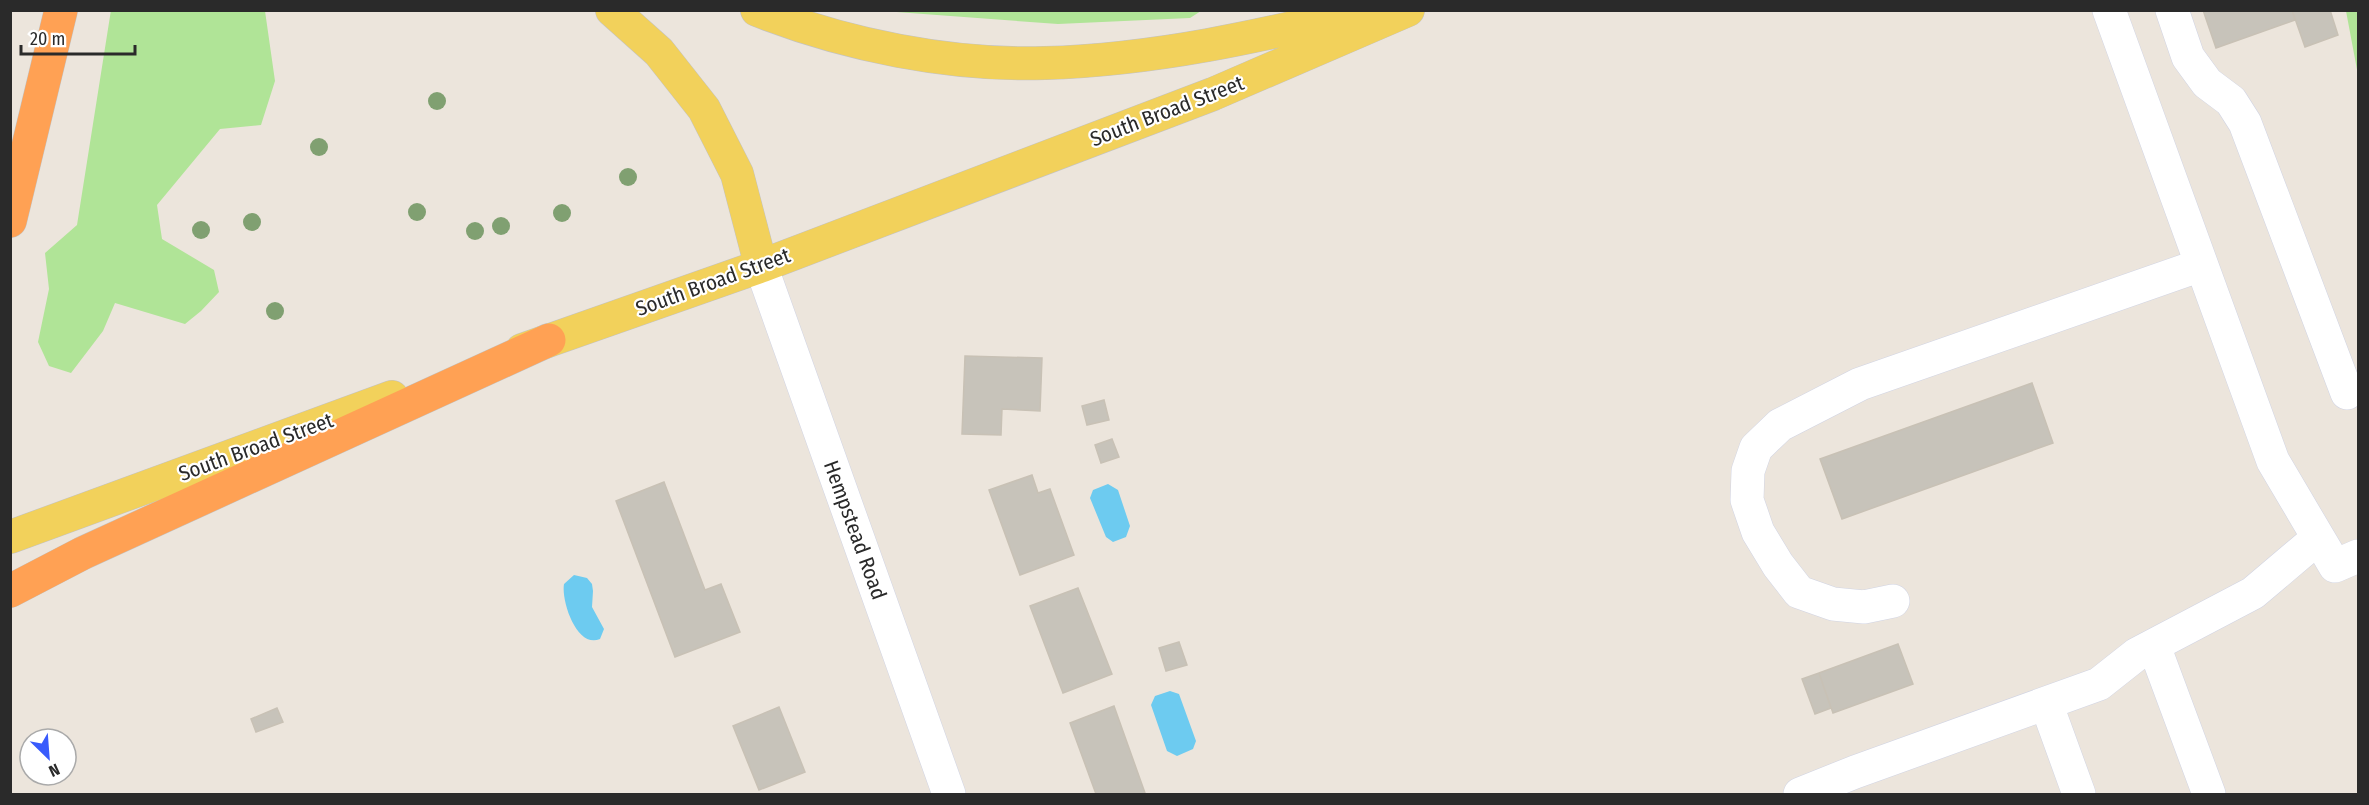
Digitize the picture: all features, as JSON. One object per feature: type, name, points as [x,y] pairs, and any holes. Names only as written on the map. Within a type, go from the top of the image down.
[{"type":"highway","points":[[10,221],[62,10]]},
{"type":"highway","points":[[10,591],[83,553],[549,340]]},
{"type":"main road","points":[[612,10],[659,52],[704,109],[737,174],[760,266]]},
{"type":"main road","name":"South Broad Street","points":[[757,10],[792,24],[870,46],[949,58],[1044,63],[1124,58],[1277,32],[1367,10]]},
{"type":"main road","name":"South Broad Street","points":[[10,537],[549,340],[760,266],[1213,94],[1408,10]]},
{"type":"street","points":[[2109,10],[2273,461],[2335,566],[2358,556]]},
{"type":"street","points":[[2172,10],[2188,57],[2207,83],[2231,101],[2245,123],[2347,393]]},
{"type":"street","points":[[1893,601],[1864,607],[1833,604],[1799,592],[1778,565],[1758,532],[1747,500],[1748,471],[1756,448],[1780,425],[1860,384],[2201,265]]},
{"type":"street","name":"Hempstead Road","points":[[760,266],[949,795]]},
{"type":"street","points":[[1800,795],[1855,772],[2099,684],[2137,654],[2253,592],[2318,538]]},
{"type":"street","points":[[2154,646],[2209,795]]},
{"type":"street","points":[[2046,703],[2079,795]]},
{"type":"green space","points":[[111,10],[265,11],[275,81],[261,125],[220,129],[157,205],[162,239],[214,270],[219,292],[185,324],[115,303],[103,331],[71,373],[49,366],[38,342],[49,289],[45,253],[77,225]]},
{"type":"green space","points":[[883,11],[1201,11],[1190,18],[1058,24]]},
{"type":"green space","points":[[2346,11],[2358,11],[2358,75]]},
{"type":"water","points":[[1108,484],[1118,490],[1130,526],[1126,537],[1113,542],[1106,537],[1090,498],[1093,490]]},
{"type":"water","points":[[574,575],[587,578],[592,584],[592,607],[604,629],[600,639],[592,640],[584,637],[572,622],[565,601],[564,584]]},
{"type":"water","points":[[1170,691],[1179,694],[1196,741],[1193,749],[1177,756],[1167,751],[1151,705],[1155,696]]},
{"type":"building","points":[[2203,10],[2292,10],[2295,20],[2216,48]]},
{"type":"building","points":[[2292,10],[2330,10],[2338,35],[2305,47]]},
{"type":"building","points":[[965,356],[1042,358],[1040,411],[1002,409],[1001,435],[962,434]]},
{"type":"building","points":[[2032,383],[2053,443],[1842,519],[1820,459]]},
{"type":"building","points":[[1104,400],[1109,420],[1087,425],[1082,406]]},
{"type":"building","points":[[1112,439],[1119,457],[1101,463],[1095,445]]},
{"type":"building","points":[[1032,475],[1038,493],[1050,489],[1074,555],[1020,575],[989,490]]},
{"type":"building","points":[[664,482],[705,590],[721,584],[740,632],[675,657],[616,501]]},
{"type":"building","points":[[1078,588],[1112,674],[1063,693],[1030,606]]},
{"type":"building","points":[[1179,642],[1187,665],[1166,671],[1159,648]]},
{"type":"building","points":[[1898,644],[1913,684],[1833,713],[1819,673]]},
{"type":"building","points":[[1819,673],[1831,708],[1815,714],[1802,679]]},
{"type":"building","points":[[1114,706],[1145,793],[1096,794],[1070,723]]},
{"type":"building","points":[[779,707],[805,772],[759,790],[733,726]]},
{"type":"building","points":[[277,708],[283,722],[256,732],[251,719]]}]
